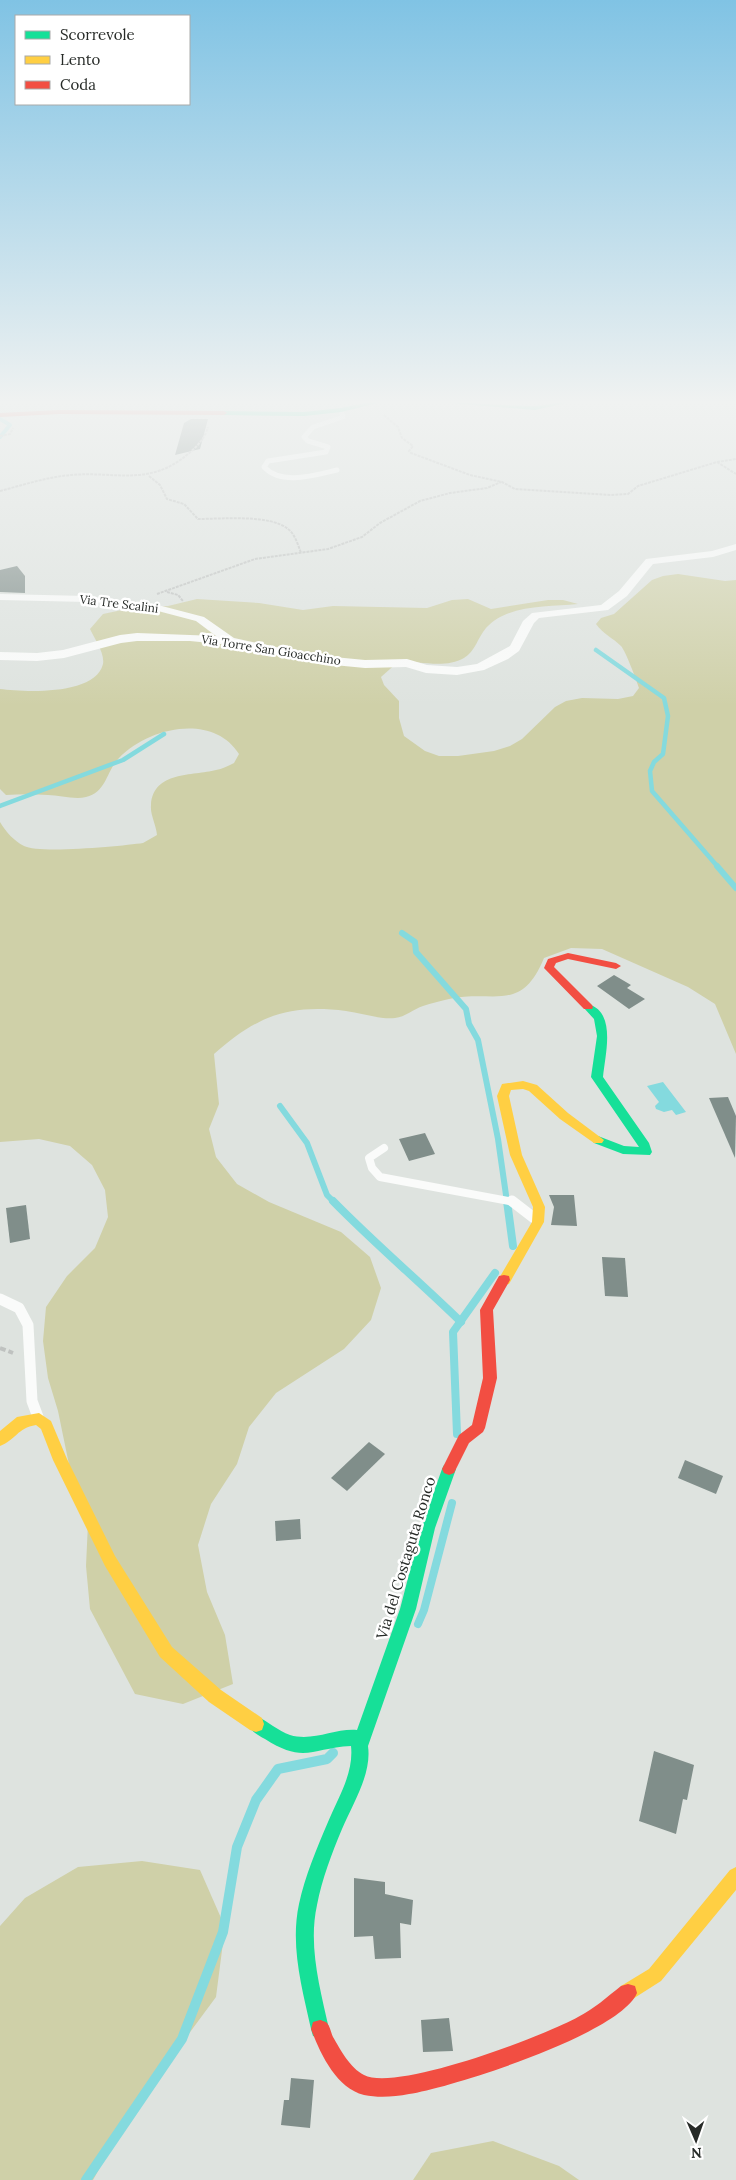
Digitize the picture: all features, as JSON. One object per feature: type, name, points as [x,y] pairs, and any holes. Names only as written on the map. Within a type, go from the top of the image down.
[{"type":"street","name":"Via Torre San Gioacchino","points":[[0,656],[37,657],[64,654],[137,636],[190,637],[230,641],[313,659],[365,664],[407,663],[426,669],[444,671],[480,667],[493,662],[515,648],[529,621],[536,615],[604,608],[610,605],[622,596],[650,561],[713,554],[736,547]]},
{"type":"street","name":"Via Tre Scalini","points":[[0,597],[87,599],[158,608],[200,619],[230,641]]},
{"type":"street","points":[[538,1222],[539,1207],[516,1155],[503,1096],[506,1087],[520,1084],[533,1088],[555,1109],[607,1145],[632,1153],[646,1152],[645,1146],[597,1077],[602,1036],[596,1013],[550,968],[552,961],[568,956],[616,966]]},
{"type":"street","name":"Via del Costaguta Ronco","points":[[538,1222],[486,1310],[490,1378],[478,1428],[464,1439],[454,1456],[428,1528],[408,1609],[360,1744],[362,1752],[353,1787],[336,1822],[308,1905],[306,1963],[321,2031],[345,2072],[354,2081],[376,2088],[405,2085],[456,2074],[512,2055],[583,2025],[655,1975],[736,1876]]},
{"type":"street","points":[[0,1440],[22,1421],[39,1419],[46,1425],[60,1460],[110,1561],[166,1652],[215,1696],[279,1740],[308,1746],[348,1737],[358,1738],[360,1744]]},
{"type":"lane","points":[[384,1148],[378,1150],[369,1158],[372,1168],[380,1177],[511,1200],[538,1222]]},
{"type":"lane","points":[[0,1299],[19,1308],[28,1325],[32,1401],[39,1419]]},
{"type":"path","points":[[180,503],[184,504],[198,519],[244,520],[282,525],[292,534],[301,553]]},
{"type":"path","points":[[157,594],[255,559],[328,549],[362,537],[380,524],[417,503]]},
{"type":"green space","points":[[678,574],[725,581],[736,580],[736,1054],[715,1004],[688,987],[602,949],[571,948],[544,958],[526,987],[516,993],[505,996],[449,999],[423,1006],[395,1018],[325,1009],[307,1009],[290,1012],[259,1022],[245,1030],[214,1054],[219,1104],[209,1129],[216,1157],[237,1184],[269,1202],[341,1232],[370,1257],[381,1288],[371,1320],[344,1349],[276,1393],[249,1427],[237,1464],[211,1504],[198,1545],[207,1592],[225,1635],[233,1684],[183,1704],[135,1694],[90,1609],[86,1566],[88,1523],[73,1484],[58,1411],[48,1378],[43,1341],[46,1307],[67,1276],[95,1248],[108,1217],[105,1190],[92,1165],[70,1146],[39,1139],[0,1142],[0,822],[17,842],[33,848],[82,849],[143,843],[157,835],[151,805],[153,794],[159,786],[176,777],[225,767],[234,763],[239,754],[228,741],[214,733],[198,729],[180,729],[163,732],[132,747],[115,763],[98,791],[86,797],[77,798],[37,794],[6,795],[0,789],[0,689],[25,691],[58,690],[87,682],[97,674],[103,664],[101,650],[90,629],[103,614],[136,607],[168,606],[197,599],[259,603],[303,610],[333,606],[427,608],[452,600],[468,599],[491,609],[548,600],[563,600],[578,604],[529,608],[505,615],[495,620],[486,628],[474,648],[464,658],[440,664],[399,661],[381,677],[384,685],[399,701],[399,718],[404,736],[425,751],[439,756],[458,756],[494,751],[510,746],[522,739],[555,707],[566,701],[582,698],[618,699],[633,696],[639,688],[626,654],[621,646],[596,624],[601,618],[614,614],[652,580]]},
{"type":"green space","points":[[142,1861],[200,1870],[225,1927],[216,1997],[131,2112],[93,2180],[0,2180],[0,1926],[25,1898],[78,1867]]},
{"type":"green space","points":[[493,2141],[559,2166],[579,2180],[413,2180],[431,2153]]},
{"type":"water","points":[[663,1082],[686,1112],[676,1115],[672,1110],[664,1112],[656,1109],[655,1106],[659,1102],[647,1086]]},
{"type":"building","points":[[17,566],[25,576],[25,593],[0,592],[0,570]]},
{"type":"building","points":[[614,975],[631,985],[627,988],[645,999],[629,1009],[597,986]]},
{"type":"building","points":[[728,1097],[736,1116],[735,1158],[709,1098]]},
{"type":"building","points":[[425,1133],[435,1154],[409,1161],[399,1139]]},
{"type":"building","points":[[549,1195],[574,1195],[577,1226],[551,1225],[554,1207]]},
{"type":"building","points":[[26,1205],[30,1239],[10,1243],[6,1208]]},
{"type":"building","points":[[602,1257],[625,1258],[628,1297],[605,1296]]},
{"type":"building","points":[[369,1442],[385,1454],[347,1491],[331,1478]]},
{"type":"building","points":[[685,1460],[723,1476],[716,1494],[678,1478]]},
{"type":"building","points":[[300,1519],[301,1539],[276,1541],[275,1521]]},
{"type":"building","points":[[654,1751],[694,1765],[687,1800],[683,1799],[676,1834],[639,1821]]},
{"type":"building","points":[[354,1878],[385,1882],[385,1894],[413,1900],[411,1925],[400,1923],[401,1958],[375,1959],[373,1936],[354,1937]]},
{"type":"building","points":[[449,2018],[453,2051],[423,2052],[421,2020]]},
{"type":"building","points":[[291,2078],[314,2080],[310,2128],[281,2125],[284,2100],[289,2100]]},
{"type":"waterway","points":[[596,650],[664,698],[668,716],[663,754],[654,762],[650,771],[652,791],[718,867]]},
{"type":"waterway","points":[[0,806],[123,760],[164,734]]},
{"type":"waterway","points":[[717,866],[736,888]]},
{"type":"waterway","points":[[402,933],[415,942],[416,952],[466,1009],[469,1024],[478,1040],[498,1139],[507,1202]]},
{"type":"waterway","points":[[280,1106],[307,1143],[327,1195],[460,1322]]},
{"type":"waterway","points":[[507,1201],[513,1246]]},
{"type":"waterway","points":[[460,1322],[495,1273]]},
{"type":"waterway","points":[[457,1434],[453,1332],[460,1322]]},
{"type":"waterway","points":[[418,1624],[424,1610],[452,1503]]},
{"type":"waterway","points":[[86,2180],[182,2039],[223,1932],[237,1847],[256,1800],[278,1769],[327,1759],[333,1753]]},
{"type":"traffic: fast","points":[[588,1007],[599,1018],[602,1036],[597,1077],[645,1146],[646,1152],[623,1150],[598,1140]]},
{"type":"traffic: fast","points":[[360,1744],[408,1609],[428,1528],[449,1469]]},
{"type":"traffic: fast","points":[[256,1724],[282,1740],[296,1745],[304,1746],[340,1739],[358,1738],[360,1759],[355,1780],[333,1830],[308,1904],[305,1951],[320,2029]]},
{"type":"traffic: slow","points":[[504,1280],[538,1222],[539,1207],[516,1155],[503,1096],[506,1087],[523,1085],[533,1088],[564,1116],[598,1140]]},
{"type":"traffic: slow","points":[[0,1440],[22,1421],[39,1419],[46,1425],[60,1460],[110,1561],[166,1652],[215,1696],[256,1724]]},
{"type":"traffic: slow","points":[[628,1993],[655,1975],[736,1876]]},
{"type":"traffic: jam","points":[[588,1007],[549,968],[552,961],[568,956],[616,966]]},
{"type":"traffic: jam","points":[[449,1469],[464,1439],[478,1428],[490,1378],[486,1310],[504,1280]]},
{"type":"traffic: jam","points":[[320,2029],[337,2061],[356,2081],[363,2085],[382,2088],[409,2085],[472,2068],[562,2035],[593,2019],[628,1993]]}]
